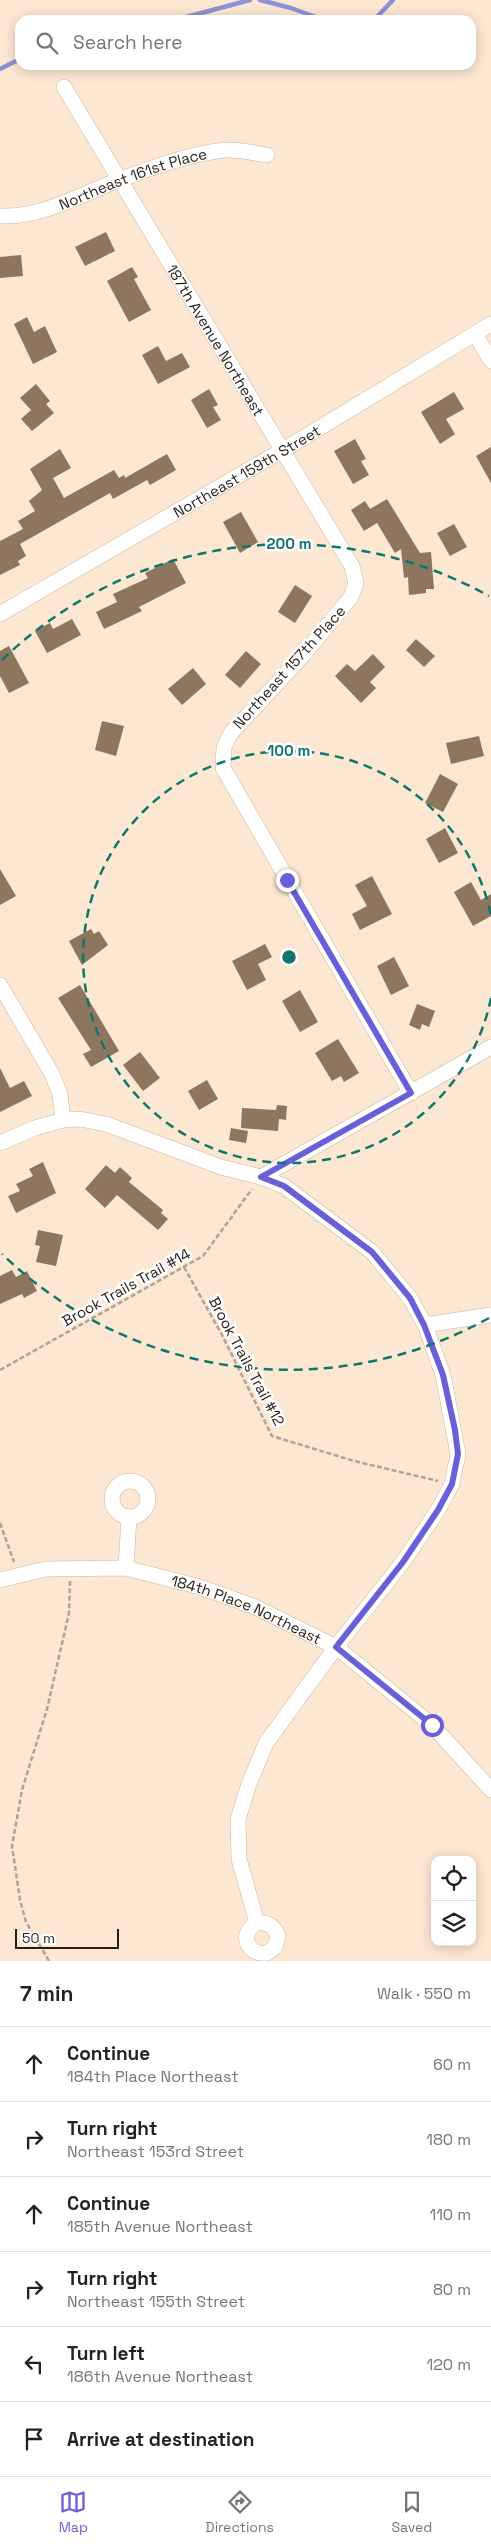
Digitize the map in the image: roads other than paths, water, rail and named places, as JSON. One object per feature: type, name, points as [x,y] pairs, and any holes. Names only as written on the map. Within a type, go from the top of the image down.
[{"type":"street","name":"187th Avenue Northeast","points":[[64,87],[352,566],[356,583],[351,596]]},
{"type":"street","name":"Northeast 161st Place","points":[[0,216],[35,211],[67,202],[119,180],[186,158],[227,150],[267,155]]},
{"type":"street","name":"Northeast 159th Street","points":[[0,614],[283,450],[491,324]]},
{"type":"street","points":[[474,334],[491,361]]},
{"type":"street","name":"Northeast 157th Place","points":[[351,596],[305,653],[231,733],[224,747],[223,768],[411,1093]]},
{"type":"street","points":[[0,985],[52,1074],[60,1094],[63,1120]]},
{"type":"street","points":[[261,1177],[491,1047]]},
{"type":"street","points":[[0,1143],[35,1128],[63,1120],[80,1119],[106,1124],[221,1167],[261,1177],[284,1186],[372,1252],[410,1298],[424,1325],[443,1375],[455,1430],[458,1454],[452,1484],[438,1510],[403,1562],[336,1647],[266,1743],[249,1784],[238,1819],[239,1859],[257,1923]]},
{"type":"street","points":[[424,1325],[491,1314]]},
{"type":"street","points":[[126,1568],[129,1517]]},
{"type":"street","name":"184th Place Northeast","points":[[0,1580],[46,1569],[70,1567],[126,1568],[200,1587],[253,1606],[336,1647],[432,1725],[491,1790]]},
{"type":"waterway","points":[[194,15],[250,0]]},
{"type":"waterway","points":[[260,0],[310,15]]},
{"type":"waterway","points":[[379,15],[393,0]]},
{"type":"waterway","points":[[0,69],[15,62]]}]
